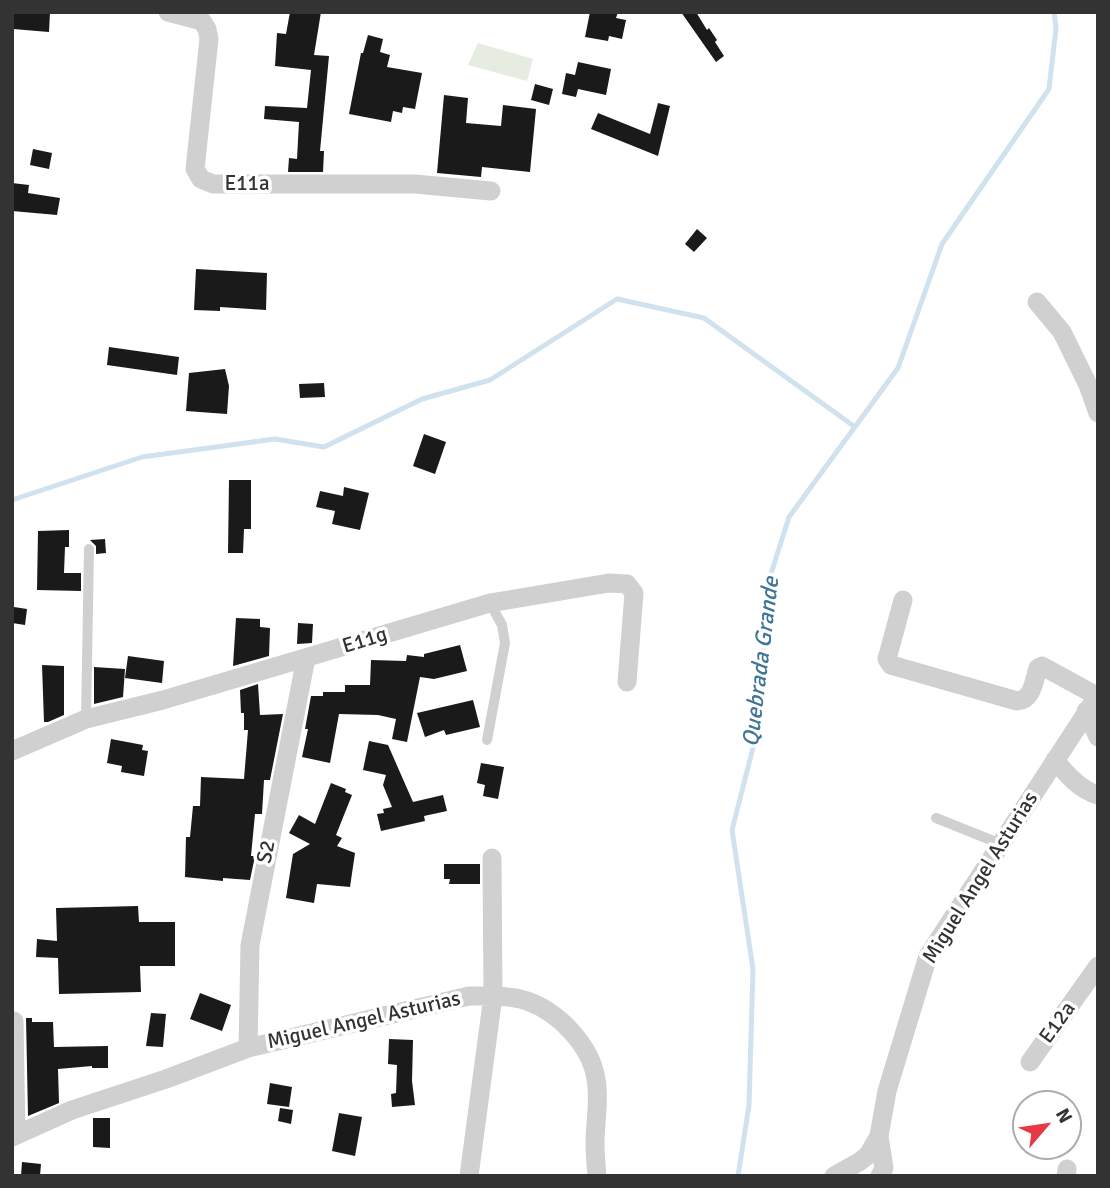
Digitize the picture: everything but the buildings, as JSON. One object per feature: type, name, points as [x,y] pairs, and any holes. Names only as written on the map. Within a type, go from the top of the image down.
[{"type":"street","name":"E11a","points":[[168,12],[202,21],[207,29],[209,40],[195,169],[201,179],[213,184],[415,184],[491,191]]},
{"type":"street","points":[[1037,302],[1062,332],[1088,385],[1098,413]]},
{"type":"street","name":"E11g","points":[[12,751],[86,719],[306,659],[490,603],[609,583],[627,584],[634,593],[627,682]]},
{"type":"street","points":[[903,600],[887,659],[891,665],[1017,701],[1024,701],[1028,697],[1038,668],[1042,666],[1094,701],[1098,737]]},
{"type":"street","name":"S2","points":[[248,1048],[250,945],[306,659]]},
{"type":"street","name":"Miguel Angel Asturias","points":[[834,1176],[868,1154],[879,1136],[887,1091],[928,957],[1094,701]]},
{"type":"street","points":[[1055,760],[1068,776],[1098,795]]},
{"type":"street","points":[[469,1176],[493,996],[492,858]]},
{"type":"street","name":"E12a","points":[[1030,1062],[1098,965]]},
{"type":"street","name":"Miguel Angel Asturias","points":[[14,1136],[72,1110],[248,1048],[468,996],[493,996],[526,1001],[549,1012],[572,1033],[590,1057],[596,1079],[597,1176]]},
{"type":"street","points":[[14,1021],[14,1136]]},
{"type":"street","points":[[879,1136],[884,1168],[880,1176]]},
{"type":"lane","points":[[86,719],[89,549]]},
{"type":"lane","points":[[487,740],[505,643],[502,625],[490,603]]},
{"type":"lane","points":[[936,818],[1001,844]]},
{"type":"shaded area","points":[[478,43],[533,59],[527,81],[468,65]]},
{"type":"waterway","name":"Quebrada Grande","points":[[738,1176],[749,1105],[753,969],[732,830],[757,732],[769,580],[789,517],[898,368],[942,244],[1049,89],[1056,28],[1054,12]]},
{"type":"waterway","points":[[12,500],[142,457],[275,439],[324,447],[422,399],[490,380],[617,299],[704,318],[855,427]]}]
